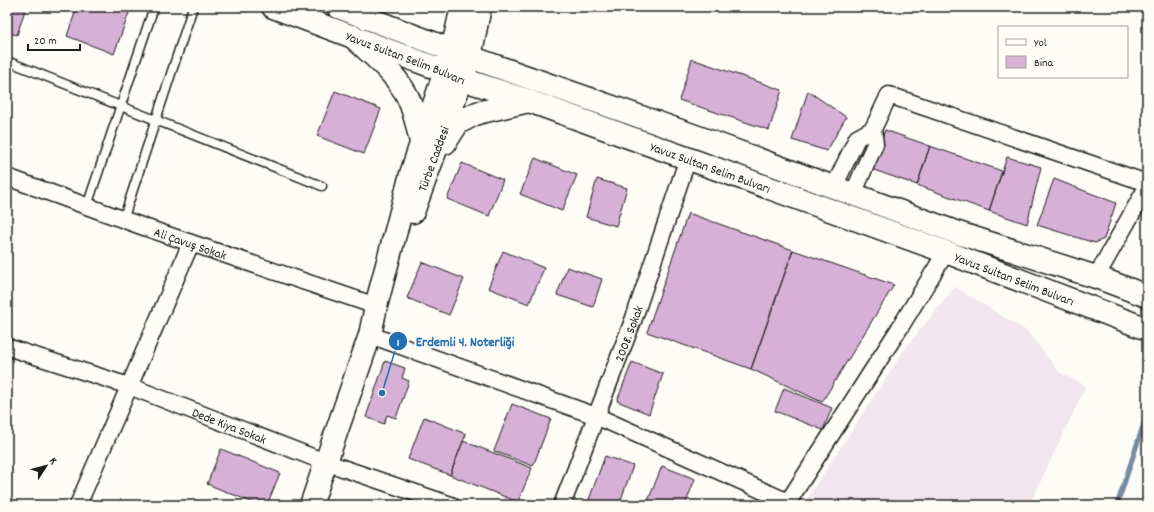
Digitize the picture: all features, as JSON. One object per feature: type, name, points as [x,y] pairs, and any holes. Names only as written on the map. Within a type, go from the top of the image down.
[{"type":"main road","name":"Yavuz Sultan Selim Bulvarı","points":[[273,7],[453,75],[688,158],[946,252],[1147,329]]},
{"type":"main road","name":"Yavuz Sultan Selim Bulvarı","points":[[338,7],[958,233],[1096,277],[1139,293]]},
{"type":"main road","name":"Türbe Caddesi","points":[[461,53],[462,7]]},
{"type":"main road","name":"Türbe Caddesi","points":[[311,505],[370,335],[376,306],[421,142],[453,75],[480,7]]},
{"type":"main road","points":[[352,36],[390,72],[406,92],[414,111],[421,142]]},
{"type":"main road","name":"Türbe Caddesi","points":[[376,306],[431,163],[453,75]]},
{"type":"main road","points":[[431,163],[458,123],[477,113],[529,101]]},
{"type":"street","points":[[843,191],[875,144],[874,129],[889,95],[1147,184]]},
{"type":"street","name":"2008. Sokak","points":[[562,505],[634,318],[688,158]]},
{"type":"street","name":"Ali Çavuş Sokak","points":[[7,177],[123,220],[376,306]]},
{"type":"street","points":[[1096,277],[1147,187]]},
{"type":"street","points":[[78,505],[191,243]]},
{"type":"street","points":[[370,335],[596,416],[787,504],[899,329],[946,252]]},
{"type":"street","name":"Dede Kiya Sokak","points":[[7,347],[129,386],[325,462],[451,505]]},
{"type":"lane","points":[[87,206],[122,106],[154,7]]},
{"type":"lane","points":[[123,220],[193,7]]},
{"type":"lane","points":[[7,61],[322,186]]},
{"type":"shaded area","points":[[955,287],[1028,332],[1059,372],[1086,386],[1029,505],[803,505],[905,349]]},
{"type":"building","points":[[7,7],[26,7],[17,35],[7,32]]},
{"type":"building","points":[[77,7],[121,7],[130,10],[114,54],[67,36]]},
{"type":"building","points":[[692,59],[782,90],[769,130],[679,100]]},
{"type":"building","points":[[335,91],[381,109],[364,154],[317,136]]},
{"type":"building","points":[[808,91],[846,117],[827,151],[792,140]]},
{"type":"building","points":[[885,130],[930,146],[917,185],[871,169]]},
{"type":"building","points":[[930,146],[1002,171],[989,211],[917,185]]},
{"type":"building","points":[[1007,157],[1041,167],[1027,224],[989,211]]},
{"type":"building","points":[[535,158],[577,175],[562,211],[520,194]]},
{"type":"building","points":[[462,163],[503,180],[489,216],[447,199]]},
{"type":"building","points":[[597,179],[627,188],[616,226],[586,217]]},
{"type":"building","points":[[1054,179],[1116,203],[1104,239],[1095,243],[1037,225]]},
{"type":"building","points":[[688,213],[793,250],[751,369],[647,332]]},
{"type":"building","points":[[793,250],[894,285],[822,402],[751,369]]},
{"type":"building","points":[[503,251],[544,268],[529,304],[488,288]]},
{"type":"building","points":[[422,262],[464,279],[449,315],[407,298]]},
{"type":"building","points":[[567,267],[602,279],[593,307],[557,295]]},
{"type":"building","points":[[385,361],[405,368],[402,378],[409,381],[396,418],[387,415],[384,424],[366,417]]},
{"type":"building","points":[[632,362],[663,374],[649,414],[617,401]]},
{"type":"building","points":[[784,388],[832,408],[823,430],[775,411]]},
{"type":"building","points":[[512,404],[551,419],[533,466],[494,451]]},
{"type":"building","points":[[424,417],[466,434],[450,475],[408,459]]},
{"type":"building","points":[[463,441],[532,468],[518,502],[450,475]]},
{"type":"building","points":[[221,449],[280,473],[267,505],[259,505],[207,484]]},
{"type":"building","points":[[605,456],[633,466],[619,505],[587,505]]},
{"type":"building","points":[[662,466],[695,479],[685,505],[659,505],[648,501]]},
{"type":"waterway","points":[[1117,505],[1147,414]]},
{"type":"place","name":"Erdemli 4. Noterliği","points":[[382,393]]}]
